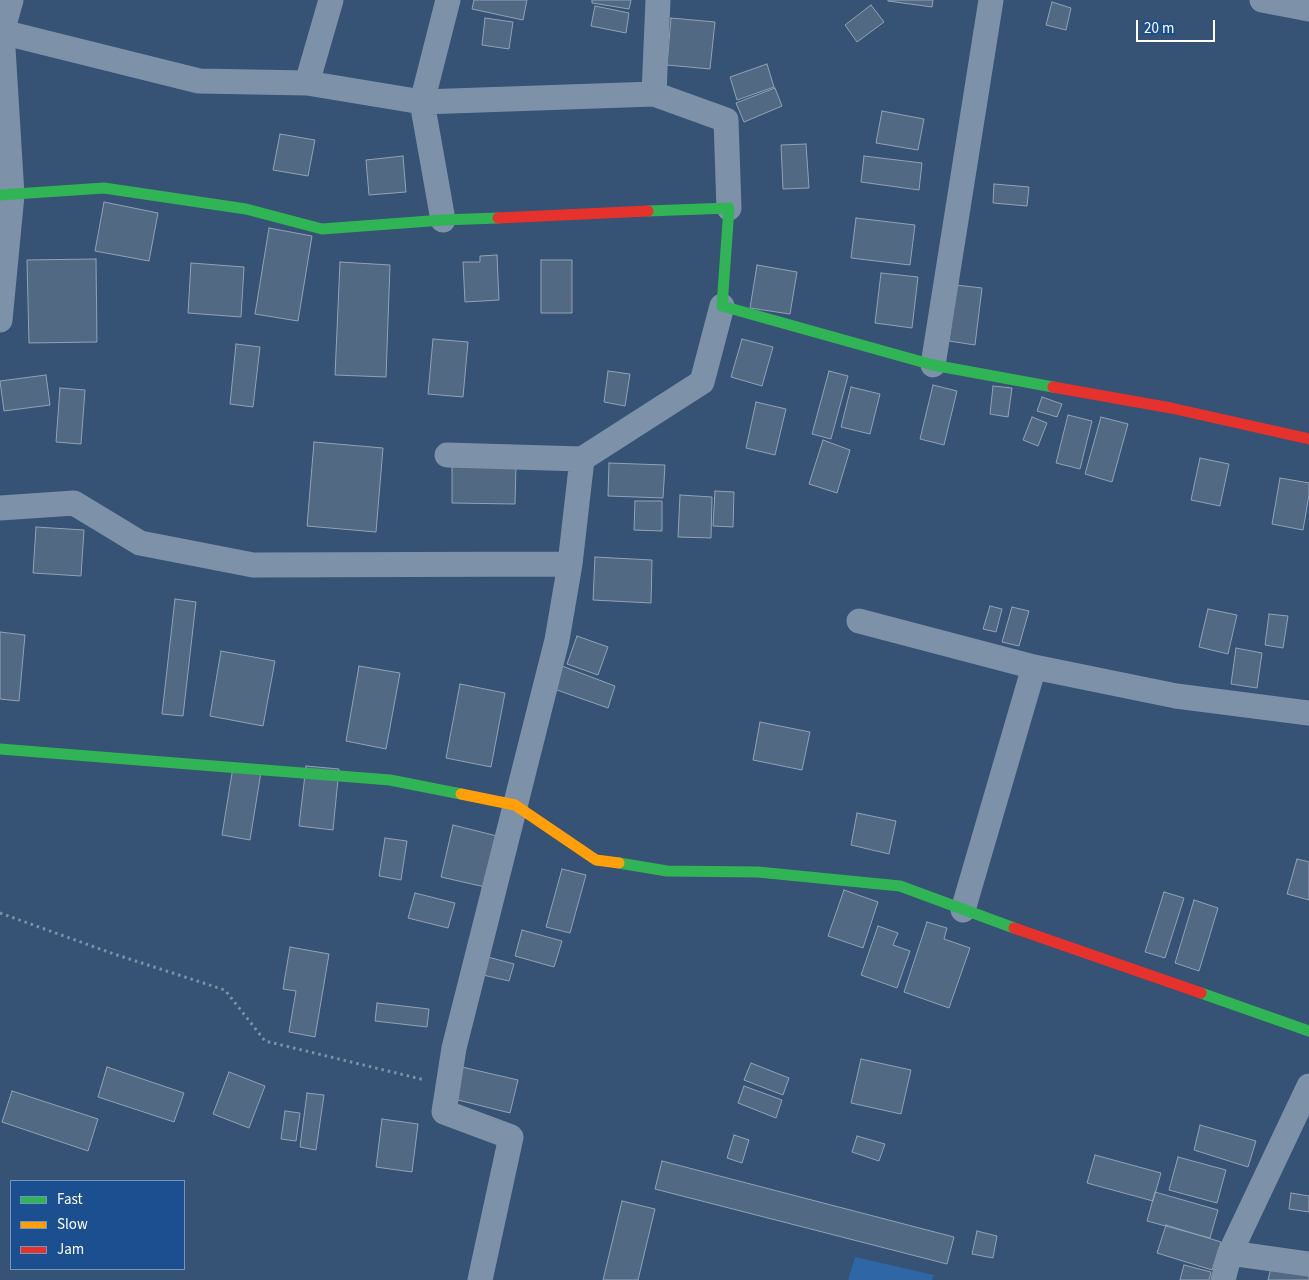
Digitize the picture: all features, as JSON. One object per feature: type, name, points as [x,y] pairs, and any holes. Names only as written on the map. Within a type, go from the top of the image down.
[{"type":"street","points":[[0,320],[6,195],[2,32],[11,0]]},
{"type":"street","points":[[307,83],[331,0]]},
{"type":"street","points":[[443,220],[422,102],[448,0]]},
{"type":"street","points":[[654,94],[658,0]]},
{"type":"street","points":[[933,365],[991,0]]},
{"type":"street","points":[[1262,0],[1309,9]]},
{"type":"street","points":[[2,32],[199,81],[307,83],[422,102],[654,94],[726,120],[729,208],[722,306],[702,382],[582,460],[447,455]]},
{"type":"street","points":[[6,195],[104,188],[246,209],[322,229],[443,220],[729,208]]},
{"type":"street","points":[[722,306],[933,365],[1171,408],[1309,439]]},
{"type":"street","points":[[480,1280],[511,1137],[444,1112],[454,1048],[557,640],[570,564],[582,460]]},
{"type":"street","points":[[0,508],[74,503],[140,543],[253,565],[570,564]]},
{"type":"street","points":[[859,621],[1034,667],[1176,696],[1309,713]]},
{"type":"street","points":[[963,910],[1034,667]]},
{"type":"street","points":[[0,749],[390,780],[515,805],[596,860],[667,871],[758,872],[900,886],[963,910],[1309,1031]]},
{"type":"street","points":[[1223,1280],[1230,1253],[1309,1086]]},
{"type":"street","points":[[1230,1253],[1309,1264]]},
{"type":"path","points":[[0,914],[225,990],[265,1041],[448,1086]]},
{"type":"shaded area","points":[[855,1257],[934,1275],[932,1280],[848,1280]]},
{"type":"building","points":[[474,0],[527,0],[523,20],[472,9]]},
{"type":"building","points":[[592,0],[631,0],[629,9],[592,3]]},
{"type":"building","points":[[888,0],[933,0],[932,7]]},
{"type":"building","points":[[1052,2],[1071,8],[1066,30],[1046,25]]},
{"type":"building","points":[[871,5],[884,22],[857,42],[845,25]]},
{"type":"building","points":[[595,6],[629,13],[626,33],[591,26]]},
{"type":"building","points":[[485,18],[513,22],[509,49],[482,45]]},
{"type":"building","points":[[671,18],[715,22],[710,69],[667,65]]},
{"type":"building","points":[[767,64],[774,87],[737,100],[730,77]]},
{"type":"building","points":[[775,88],[782,106],[744,122],[736,103]]},
{"type":"building","points":[[882,111],[924,119],[918,150],[876,143]]},
{"type":"building","points":[[280,134],[315,140],[308,176],[273,170]]},
{"type":"building","points":[[806,144],[809,188],[783,189],[781,145]]},
{"type":"building","points":[[403,156],[406,192],[369,195],[366,160]]},
{"type":"building","points":[[864,156],[922,163],[919,190],[861,182]]},
{"type":"building","points":[[994,184],[1029,187],[1027,206],[993,203]]},
{"type":"building","points":[[104,202],[158,213],[149,261],[95,251]]},
{"type":"building","points":[[856,218],[915,225],[910,265],[851,258]]},
{"type":"building","points":[[269,228],[312,236],[298,321],[255,314]]},
{"type":"building","points":[[497,255],[499,300],[465,302],[463,262],[480,262],[480,256]]},
{"type":"building","points":[[96,259],[97,342],[29,343],[27,260]]},
{"type":"building","points":[[541,260],[572,260],[572,313],[541,313]]},
{"type":"building","points":[[340,262],[390,265],[386,377],[335,375]]},
{"type":"building","points":[[191,263],[244,267],[241,317],[188,313]]},
{"type":"building","points":[[757,265],[797,272],[790,314],[750,308]]},
{"type":"building","points":[[881,273],[918,277],[912,328],[875,323]]},
{"type":"building","points":[[956,285],[982,288],[975,345],[949,341]]},
{"type":"building","points":[[433,339],[468,342],[463,397],[428,394]]},
{"type":"building","points":[[742,339],[773,347],[762,386],[731,377]]},
{"type":"building","points":[[236,344],[260,347],[253,407],[230,404]]},
{"type":"building","points":[[608,371],[630,374],[625,406],[604,402]]},
{"type":"building","points":[[829,371],[848,376],[831,439],[812,434]]},
{"type":"building","points":[[46,375],[50,405],[4,411],[0,381]]},
{"type":"building","points":[[933,385],[957,391],[944,445],[920,439]]},
{"type":"building","points":[[993,386],[1012,388],[1008,417],[990,414]]},
{"type":"building","points":[[851,387],[880,394],[870,434],[841,427]]},
{"type":"building","points":[[60,388],[85,390],[81,444],[56,442]]},
{"type":"building","points":[[1042,397],[1062,404],[1057,417],[1037,411]]},
{"type":"building","points":[[756,402],[786,409],[775,455],[746,448]]},
{"type":"building","points":[[1068,415],[1092,421],[1080,469],[1056,463]]},
{"type":"building","points":[[1032,417],[1047,423],[1038,446],[1023,440]]},
{"type":"building","points":[[1101,417],[1128,424],[1112,482],[1085,474]]},
{"type":"building","points":[[823,440],[850,450],[837,493],[809,484]]},
{"type":"building","points":[[314,442],[383,448],[376,532],[307,526]]},
{"type":"building","points":[[1200,458],[1229,464],[1220,506],[1191,500]]},
{"type":"building","points":[[609,463],[665,465],[663,498],[608,496]]},
{"type":"building","points":[[452,465],[516,466],[515,504],[452,503]]},
{"type":"building","points":[[1280,478],[1309,483],[1309,495],[1303,530],[1272,524]]},
{"type":"building","points":[[715,491],[734,492],[733,527],[713,526]]},
{"type":"building","points":[[680,495],[712,497],[711,538],[678,537]]},
{"type":"building","points":[[635,501],[662,501],[662,531],[634,530]]},
{"type":"building","points":[[36,527],[84,530],[81,576],[33,573]]},
{"type":"building","points":[[595,557],[652,560],[651,603],[593,600]]},
{"type":"building","points":[[175,599],[196,602],[183,716],[162,714]]},
{"type":"building","points":[[990,606],[1002,609],[996,632],[983,629]]},
{"type":"building","points":[[1012,607],[1029,611],[1019,646],[1002,642]]},
{"type":"building","points":[[1208,609],[1237,615],[1228,654],[1199,647]]},
{"type":"building","points":[[1269,614],[1288,616],[1283,648],[1265,645]]},
{"type":"building","points":[[0,632],[25,635],[19,701],[0,699]]},
{"type":"building","points":[[577,636],[608,647],[598,675],[567,664]]},
{"type":"building","points":[[1236,648],[1262,653],[1257,688],[1231,684]]},
{"type":"building","points":[[221,651],[275,661],[263,726],[210,716]]},
{"type":"building","points":[[359,666],[400,673],[386,749],[346,741]]},
{"type":"building","points":[[562,666],[615,686],[608,708],[554,689]]},
{"type":"building","points":[[460,684],[505,693],[491,767],[446,758]]},
{"type":"building","points":[[760,722],[810,732],[802,770],[753,760]]},
{"type":"building","points":[[306,766],[339,769],[333,830],[299,826]]},
{"type":"building","points":[[233,767],[261,772],[250,840],[222,835]]},
{"type":"building","points":[[857,813],[896,821],[889,854],[851,845]]},
{"type":"building","points":[[453,825],[497,836],[485,887],[441,877]]},
{"type":"building","points":[[385,838],[407,841],[401,880],[379,876]]},
{"type":"building","points":[[1297,859],[1309,862],[1309,900],[1287,894]]},
{"type":"building","points":[[562,869],[586,875],[570,933],[546,927]]},
{"type":"building","points":[[844,890],[878,902],[863,948],[828,936]]},
{"type":"building","points":[[1164,892],[1184,898],[1165,958],[1145,952]]},
{"type":"building","points":[[415,893],[455,903],[448,928],[408,918]]},
{"type":"building","points":[[1194,900],[1218,908],[1199,971],[1175,963]]},
{"type":"building","points":[[927,922],[947,928],[944,939],[970,948],[949,1008],[904,992]]},
{"type":"building","points":[[878,926],[898,933],[893,945],[910,951],[897,988],[861,975]]},
{"type":"building","points":[[522,930],[562,941],[554,967],[515,956]]},
{"type":"building","points":[[290,947],[329,954],[315,1037],[289,1032],[296,991],[283,989]]},
{"type":"building","points":[[488,957],[514,964],[509,981],[483,975]]},
{"type":"building","points":[[377,1003],[429,1009],[427,1027],[375,1021]]},
{"type":"building","points":[[861,1059],[911,1070],[901,1114],[851,1103]]},
{"type":"building","points":[[751,1063],[789,1078],[783,1095],[744,1080]]},
{"type":"building","points":[[107,1067],[184,1093],[174,1122],[98,1097]]},
{"type":"building","points":[[462,1067],[518,1080],[510,1113],[454,1099]]},
{"type":"building","points":[[229,1072],[265,1086],[249,1128],[213,1114]]},
{"type":"building","points":[[744,1086],[782,1100],[776,1118],[738,1103]]},
{"type":"building","points":[[12,1091],[98,1119],[88,1151],[2,1122]]},
{"type":"building","points":[[307,1093],[324,1095],[316,1150],[300,1147]]},
{"type":"building","points":[[285,1111],[300,1113],[296,1141],[281,1139]]},
{"type":"building","points":[[382,1119],[418,1124],[412,1172],[376,1167]]},
{"type":"building","points":[[1200,1125],[1256,1141],[1248,1167],[1194,1150]]},
{"type":"building","points":[[734,1135],[749,1140],[742,1163],[727,1158]]},
{"type":"building","points":[[857,1136],[885,1144],[879,1161],[852,1152]]},
{"type":"building","points":[[1095,1155],[1161,1173],[1153,1201],[1087,1183]]},
{"type":"building","points":[[1178,1157],[1226,1170],[1217,1203],[1169,1190]]},
{"type":"building","points":[[662,1161],[954,1237],[947,1264],[655,1189]]},
{"type":"building","points":[[1155,1192],[1218,1210],[1210,1238],[1147,1221]]},
{"type":"building","points":[[1291,1193],[1309,1196],[1309,1212],[1289,1209]]},
{"type":"building","points":[[622,1201],[655,1209],[638,1280],[603,1280]]},
{"type":"building","points":[[1166,1225],[1221,1242],[1212,1270],[1157,1253]]},
{"type":"building","points":[[977,1231],[997,1236],[993,1258],[972,1254]]},
{"type":"building","points":[[1184,1265],[1211,1272],[1209,1280],[1180,1280]]},
{"type":"building","points":[[1271,1268],[1309,1275],[1309,1280],[1268,1280]]},
{"type":"traffic: fast","points":[[0,195],[104,188],[246,209],[322,229],[498,218]]},
{"type":"traffic: fast","points":[[648,211],[729,208],[722,306],[933,365],[1053,387]]},
{"type":"traffic: fast","points":[[0,749],[390,780],[461,794]]},
{"type":"traffic: fast","points":[[619,863],[667,871],[758,872],[900,886],[1014,928]]},
{"type":"traffic: fast","points":[[1201,993],[1309,1031]]},
{"type":"traffic: slow","points":[[461,794],[515,805],[596,860],[619,863]]},
{"type":"traffic: jam","points":[[498,218],[648,211]]},
{"type":"traffic: jam","points":[[1053,387],[1171,408],[1309,439]]},
{"type":"traffic: jam","points":[[1014,928],[1201,993]]}]
